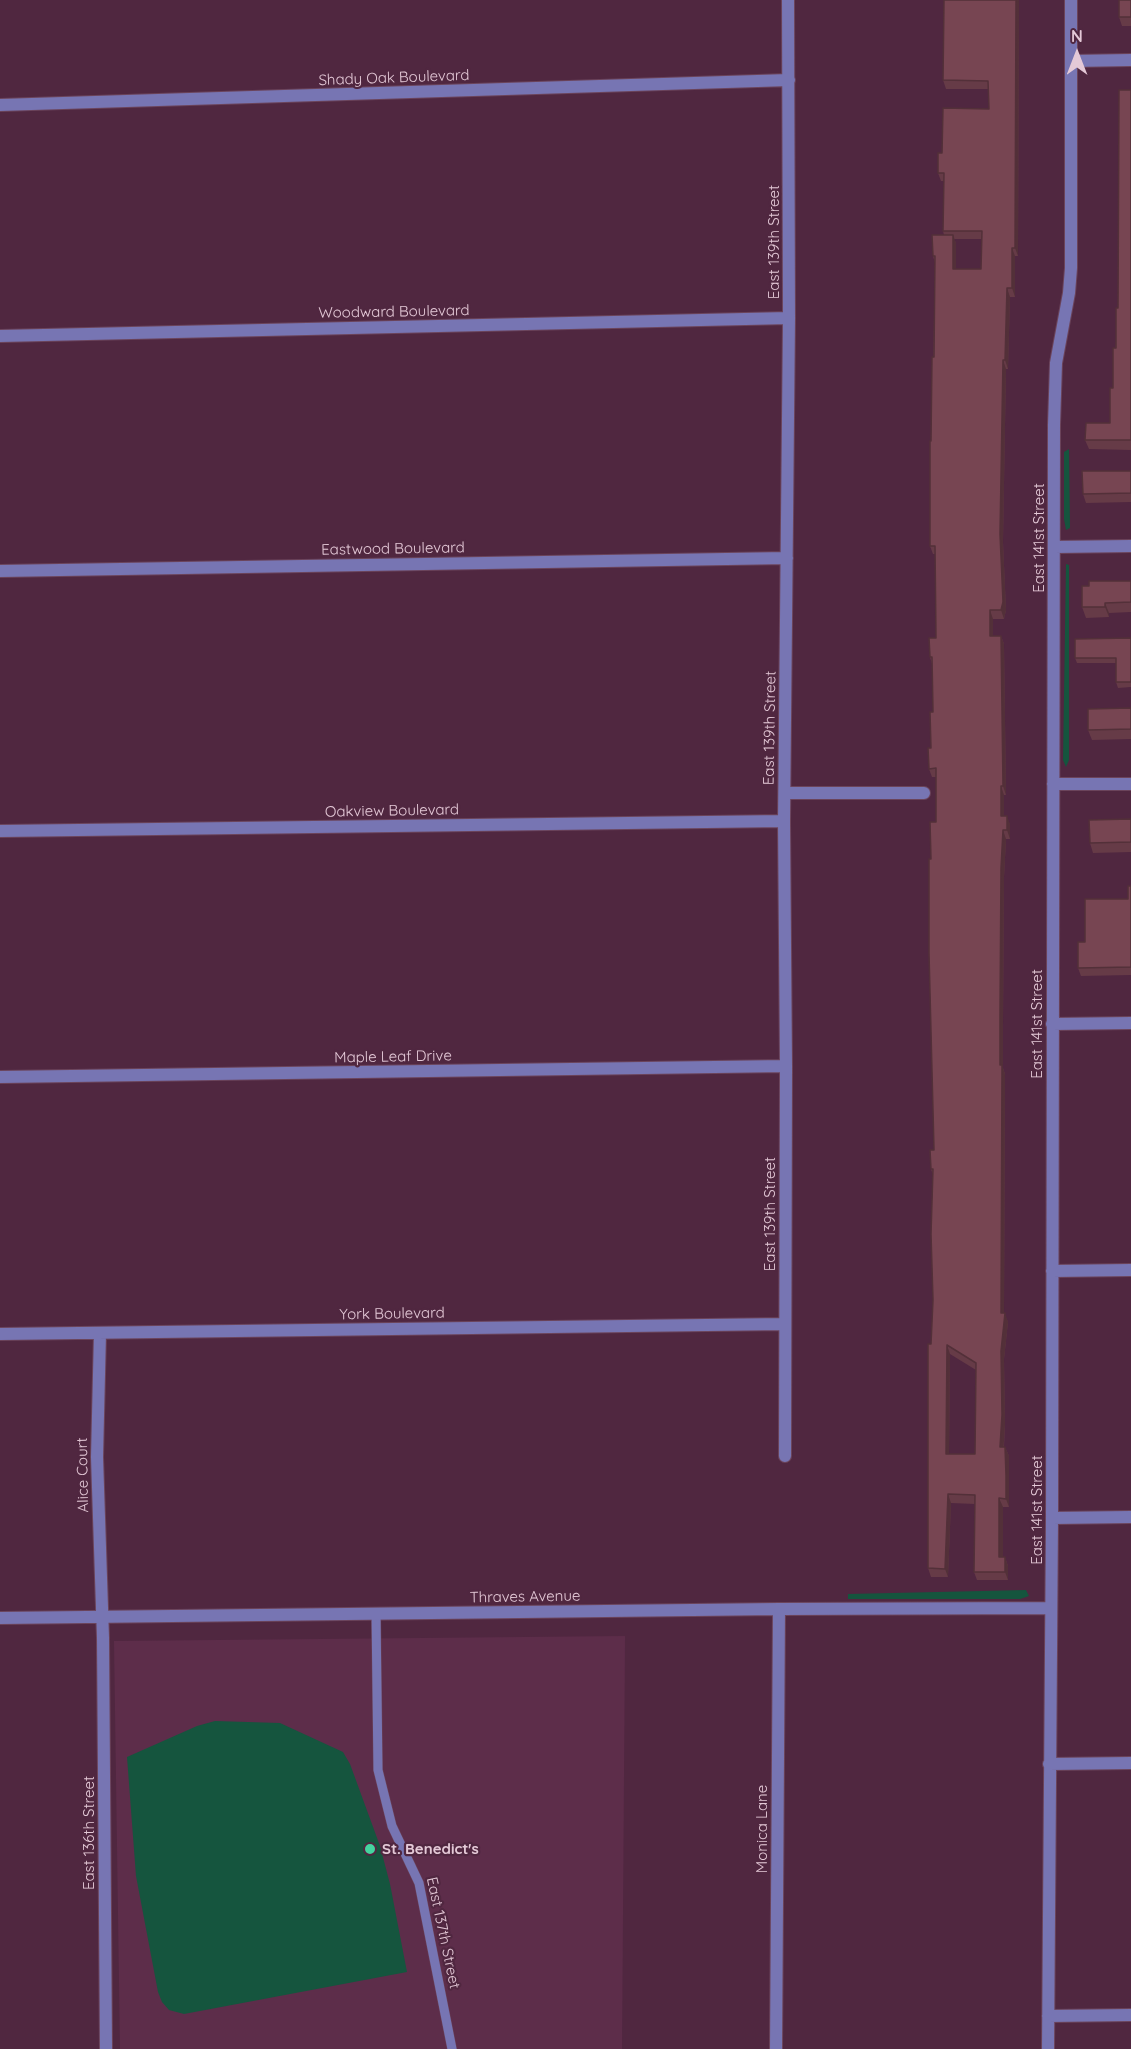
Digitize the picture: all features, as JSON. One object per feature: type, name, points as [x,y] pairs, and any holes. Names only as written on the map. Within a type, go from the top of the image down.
[{"type":"street","name":"East 139th Street","points":[[785,1456],[784,820],[789,318],[788,0]]},
{"type":"street","name":"East 141st Street","points":[[1048,2049],[1052,1518],[1054,383],[1071,268],[1071,0]]},
{"type":"street","points":[[1071,61],[1131,60]]},
{"type":"street","name":"Shady Oak Boulevard","points":[[0,105],[789,80]]},
{"type":"street","name":"Woodward Boulevard","points":[[0,336],[789,318]]},
{"type":"street","points":[[1054,547],[1131,546]]},
{"type":"street","name":"Eastwood Boulevard","points":[[0,571],[787,558]]},
{"type":"street","points":[[1053,784],[1131,784]]},
{"type":"street","points":[[785,793],[924,793]]},
{"type":"street","name":"Oakview Boulevard","points":[[0,831],[784,820]]},
{"type":"street","points":[[1052,1024],[1131,1023]]},
{"type":"street","name":"Maple Leaf Drive","points":[[0,1077],[786,1066]]},
{"type":"street","points":[[1052,1271],[1131,1270]]},
{"type":"street","name":"York Boulevard","points":[[0,1334],[785,1324]]},
{"type":"street","name":"Alice Court","points":[[100,1333],[97,1457],[102,1616]]},
{"type":"street","points":[[1052,1518],[1131,1517]]},
{"type":"street","name":"Thraves Avenue","points":[[0,1618],[1051,1608]]},
{"type":"street","name":"Monica Lane","points":[[776,2049],[779,1609]]},
{"type":"street","name":"East 136th Street","points":[[102,1616],[106,2049]]},
{"type":"street","points":[[1049,1764],[1131,1763]]},
{"type":"street","points":[[1048,2016],[1131,2015]]},
{"type":"lane","name":"East 137th Street","points":[[376,1613],[378,1770],[392,1826],[419,1883],[452,2049]]},
{"type":"shaded area","name":"St. Benedict's","points":[[625,1636],[622,2049],[120,2049],[114,1641]]},
{"type":"green space","points":[[1069,449],[1070,528],[1066,530],[1064,452]]},
{"type":"green space","points":[[1066,564],[1069,565],[1069,760],[1066,767],[1063,760]]},
{"type":"green space","points":[[1026,1590],[1029,1596],[1020,1599],[848,1599],[848,1594]]},
{"type":"green space","points":[[215,1721],[280,1723],[343,1752],[350,1764],[380,1846],[390,1884],[407,1972],[184,2014],[169,2010],[162,2002],[158,1992],[136,1876],[127,1757],[197,1726]]},
{"type":"building","points":[[944,0],[1016,0],[1015,248],[1012,248],[1012,288],[1007,288],[1005,360],[1003,360],[1000,534],[1003,602],[1001,610],[990,610],[990,636],[1001,636],[1003,786],[1001,786],[1001,816],[1007,816],[1007,830],[1003,830],[1001,868],[1000,1015],[1000,1065],[1002,1065],[1001,1313],[1005,1313],[1001,1351],[1000,1447],[1005,1447],[1006,1499],[999,1498],[999,1557],[1005,1557],[1005,1572],[974,1572],[975,1495],[948,1494],[945,1569],[928,1568],[928,1344],[931,1344],[933,1300],[931,1234],[933,1169],[931,1169],[930,1150],[934,1150],[929,859],[931,859],[930,822],[936,822],[936,768],[929,769],[928,748],[931,748],[930,712],[933,712],[932,657],[930,657],[929,638],[936,638],[935,546],[930,546],[930,441],[935,256],[933,256],[932,235],[953,235],[953,269],[981,269],[982,231],[943,231],[944,173],[938,173],[938,153],[942,153],[943,108],[989,109],[988,81],[943,80]],"holes":[[[947,1345],[976,1363],[975,1454],[946,1454]]]},
{"type":"building","points":[[1119,0],[1131,0],[1131,17],[1119,17]]},
{"type":"building","points":[[1119,90],[1131,90],[1131,440],[1085,440],[1086,423],[1110,423],[1110,388],[1113,388],[1113,348],[1116,348],[1116,308],[1118,308]]},
{"type":"building","points":[[1082,471],[1131,471],[1131,493],[1083,494]]},
{"type":"building","points":[[1089,581],[1131,581],[1131,602],[1105,603],[1105,607],[1082,607],[1082,586],[1089,586]]},
{"type":"building","points":[[1131,638],[1131,682],[1116,682],[1116,658],[1075,658],[1075,639]]},
{"type":"building","points":[[1131,708],[1131,729],[1088,730],[1088,709]]},
{"type":"building","points":[[1131,819],[1131,842],[1090,843],[1089,820]]},
{"type":"building","points":[[1128,886],[1131,886],[1131,967],[1078,968],[1078,942],[1085,942],[1085,899],[1128,899]]},
{"type":"place","name":"St. Benedict's","points":[[370,1849]]}]
